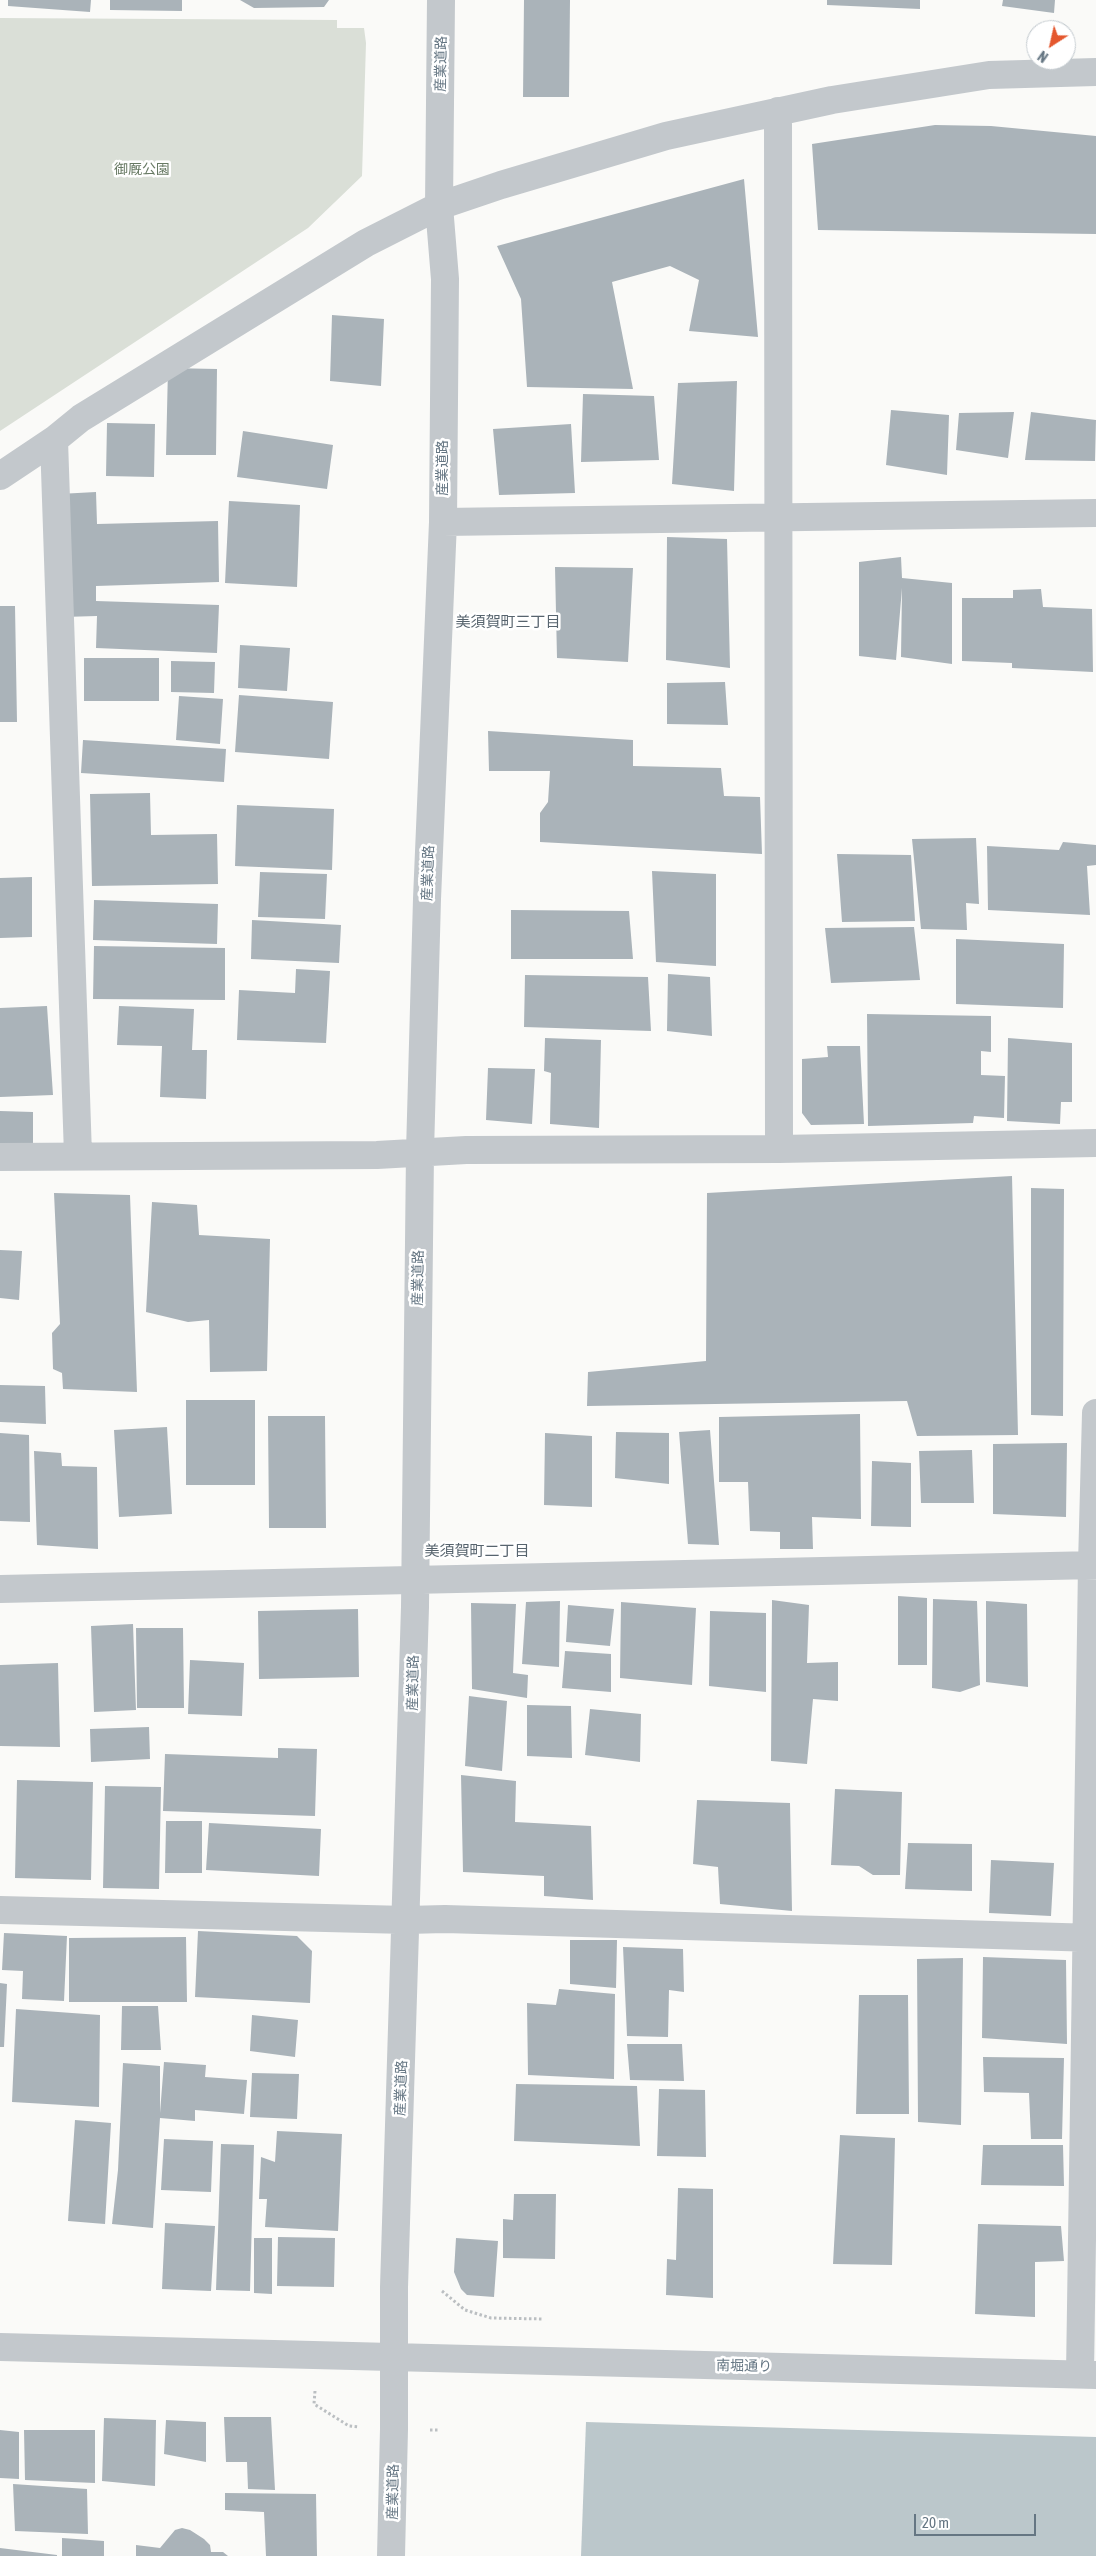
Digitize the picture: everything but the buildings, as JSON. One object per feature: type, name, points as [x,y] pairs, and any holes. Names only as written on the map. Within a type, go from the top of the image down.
[{"type":"street","name":"産業道路","points":[[391,2556],[394,2429],[393,2357],[407,1920],[420,1152],[427,899],[443,522],[444,279],[439,206],[442,0]]},
{"type":"street","points":[[0,476],[54,440],[81,418],[366,243],[439,206],[565,165],[666,136],[778,111],[989,75],[1096,72]]},
{"type":"street","points":[[778,111],[778,1149]]},
{"type":"street","points":[[54,440],[78,1155]]},
{"type":"street","points":[[443,522],[1096,513]]},
{"type":"street","points":[[0,1157],[78,1155],[377,1155],[420,1152],[778,1149],[1096,1143]]},
{"type":"street","points":[[1088,2374],[1096,1413]]},
{"type":"street","points":[[0,1589],[414,1578],[1094,1565]]},
{"type":"street","points":[[0,1910],[407,1920],[455,1919],[1092,1938]]},
{"type":"street","name":"南堀通り","points":[[0,2347],[1088,2374]]},
{"type":"path","points":[[442,2291],[465,2310],[491,2318],[542,2319]]},
{"type":"path","points":[[315,2387],[314,2404],[349,2426]]},
{"type":"green space","name":"御厩公園","points":[[0,18],[337,20],[337,28],[364,28],[366,43],[362,176],[308,228],[0,431]]},
{"type":"shaded area","points":[[586,2422],[1096,2437],[1096,2556],[581,2556]]},
{"type":"district","name":"美須賀町三丁目","points":[[508,622]]},
{"type":"district","name":"美須賀町二丁目","points":[[477,1551]]}]
